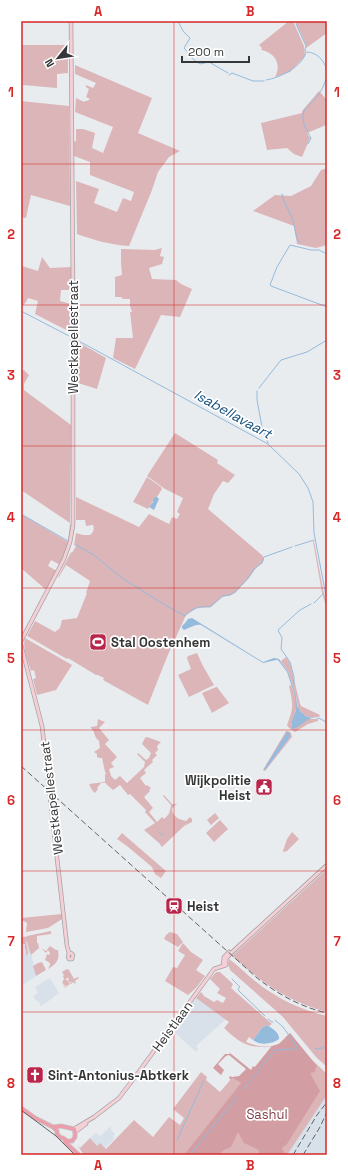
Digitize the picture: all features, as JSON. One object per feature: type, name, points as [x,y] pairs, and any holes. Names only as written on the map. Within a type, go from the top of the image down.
[{"type":"main road","points":[[21,1108],[40,1121],[53,1127],[57,1131],[58,1135],[80,1155]]},
{"type":"main road","points":[[53,1127],[61,1126],[74,1131],[75,1138],[72,1141]]},
{"type":"main road","points":[[57,1131],[61,1126]]},
{"type":"main road","points":[[61,1138],[72,1141]]},
{"type":"main road","points":[[72,1141],[80,1155]]},
{"type":"street","name":"Westkapellestraat","points":[[21,640],[64,558],[70,542],[73,525],[74,290],[71,21]]},
{"type":"street","name":"Westkapellestraat","points":[[21,645],[42,726],[66,940],[69,953]]},
{"type":"street","name":"Heistlaan","points":[[74,1131],[119,1098],[214,969],[225,966],[223,961],[225,956],[327,865]]},
{"type":"shaded area","points":[[28,936],[36,976],[23,985],[21,981],[21,937]]},
{"type":"shaded area","points":[[50,978],[59,993],[41,1006],[33,996],[38,993],[35,987]]},
{"type":"shaded area","points":[[196,998],[226,1019],[196,1046],[198,1049],[196,1052],[173,1030]]},
{"type":"shaded area","points":[[327,1095],[327,1155],[287,1155],[299,1136]]},
{"type":"shaded area","points":[[111,1126],[111,1130],[115,1134],[113,1137],[114,1139],[105,1148],[100,1143],[97,1146],[90,1138],[96,1133],[100,1136]]},
{"type":"green space","points":[[289,21],[293,21],[304,46],[305,56],[290,72],[275,77],[278,68],[276,60],[270,53],[261,50],[262,48],[259,45]]},
{"type":"green space","points":[[295,21],[326,21],[327,33],[306,48]]},
{"type":"green space","points":[[21,45],[68,45],[68,73],[57,74],[57,88],[23,85]]},
{"type":"green space","points":[[75,65],[152,98],[138,133],[180,151],[169,157],[158,172],[129,246],[103,242],[77,234],[76,181],[99,189],[94,203],[117,212],[123,198],[131,201],[134,192],[90,175],[90,162],[74,156],[76,129],[83,129],[95,133],[92,148],[103,153],[113,127],[75,112],[76,98],[84,102],[90,99],[86,97],[89,89],[86,85],[93,88],[96,83],[75,74]]},
{"type":"green space","points":[[319,91],[327,100],[327,126],[326,125],[307,133],[310,138],[302,157],[294,154],[287,148],[267,150],[261,123],[302,113],[302,111]]},
{"type":"green space","points":[[21,101],[69,106],[70,206],[31,195],[26,218],[21,217]]},
{"type":"green space","points":[[327,168],[327,245],[316,248],[297,244],[294,226],[253,211],[275,195],[291,196],[311,186],[321,170]]},
{"type":"green space","points":[[162,248],[160,256],[164,257],[162,264],[149,268],[152,279],[176,280],[192,289],[180,317],[161,315],[135,369],[113,358],[116,338],[133,338],[130,299],[115,297],[115,277],[122,275],[121,249],[155,250]]},
{"type":"green space","points":[[42,257],[50,268],[71,267],[71,290],[61,290],[60,301],[71,304],[71,332],[35,314],[38,301],[28,298],[21,308],[22,266],[38,271]]},
{"type":"green space","points":[[80,343],[106,358],[97,389],[78,383],[78,344]]},
{"type":"green space","points":[[24,370],[29,375],[24,384],[24,390],[71,425],[70,523],[21,490],[21,371]]},
{"type":"green space","points":[[175,433],[218,460],[217,463],[235,475],[228,483],[223,481],[214,494],[208,509],[263,556],[264,560],[235,593],[222,597],[211,607],[197,608],[186,615],[148,705],[103,680],[104,678],[27,636],[35,621],[55,632],[60,628],[62,620],[77,618],[87,593],[90,581],[66,565],[58,577],[71,552],[72,553],[76,546],[74,545],[76,533],[90,535],[94,529],[93,525],[86,526],[85,520],[76,520],[76,497],[139,527],[149,514],[169,524],[172,517],[177,519],[180,514],[177,512],[183,498],[165,489],[147,476]]},
{"type":"green space","points":[[147,477],[162,489],[148,509],[133,502]]},
{"type":"green space","points":[[21,514],[68,542],[70,524],[72,525],[68,545],[60,565],[51,560],[48,566],[57,571],[45,589],[21,568]]},
{"type":"green space","points":[[313,541],[327,604],[327,609],[322,593]]},
{"type":"green space","points":[[25,638],[72,665],[56,690],[37,695],[33,679],[36,678],[34,670],[31,671],[27,659],[24,642]]},
{"type":"green space","points":[[197,653],[214,685],[189,697],[178,675],[191,669],[187,658],[188,656]]},
{"type":"green space","points":[[286,657],[290,663],[301,706],[320,715],[319,717],[307,717],[298,709],[296,695],[288,672],[281,661]]},
{"type":"green space","points":[[291,685],[297,706],[291,726],[294,728],[308,719],[318,719],[318,721],[308,724],[295,732],[287,725],[292,709],[289,686]]},
{"type":"green space","points":[[217,687],[229,703],[212,713],[202,693]]},
{"type":"green space","points":[[98,719],[105,722],[99,728],[109,740],[105,744],[117,757],[111,763],[114,767],[109,769],[111,776],[115,780],[120,776],[127,783],[144,767],[145,762],[137,754],[138,753],[146,760],[149,758],[151,753],[142,744],[145,738],[147,737],[161,742],[157,746],[158,750],[155,753],[157,755],[152,760],[153,762],[144,770],[146,773],[140,778],[146,786],[147,785],[151,788],[144,797],[153,808],[149,812],[157,822],[162,817],[164,819],[167,816],[171,805],[163,796],[164,795],[172,804],[178,804],[172,809],[173,814],[176,817],[186,821],[190,817],[192,819],[192,822],[184,826],[162,847],[144,830],[155,823],[145,812],[146,810],[130,794],[128,795],[120,785],[113,790],[106,783],[101,783],[95,793],[89,784],[105,782],[106,773],[102,758],[97,757],[97,754],[94,752],[100,748],[99,741],[91,728],[97,726]]},
{"type":"green space","points":[[286,731],[291,733],[292,737],[265,771],[263,770]],"holes":[[[289,733],[290,737],[264,769]]]},
{"type":"green space","points":[[215,813],[219,818],[211,825],[207,820]]},
{"type":"green space","points":[[220,820],[228,829],[214,842],[206,833]]},
{"type":"green space","points":[[292,832],[299,839],[287,851],[283,852],[287,839]]},
{"type":"green space","points":[[122,833],[166,871],[161,878],[155,874],[152,867],[117,839]]},
{"type":"green space","points":[[327,869],[327,1012],[312,1008],[287,997],[254,975],[232,956]]},
{"type":"green space","points":[[62,914],[62,919],[48,928],[26,932],[27,923],[22,920],[21,922],[21,918]]},
{"type":"green space","points":[[51,931],[51,934],[37,936],[39,948],[31,955],[26,941],[28,954],[26,955],[25,944],[21,944],[21,937]]},
{"type":"green space","points":[[170,932],[177,934],[183,942],[178,947],[164,939]]},
{"type":"green space","points":[[183,943],[191,952],[203,960],[196,970],[205,976],[196,988],[188,995],[165,981],[173,967],[177,968],[185,955],[178,951]]},
{"type":"green space","points":[[50,946],[58,950],[58,959],[48,969],[50,963],[45,960],[47,954],[49,955],[50,953],[48,950],[46,953],[41,948],[46,951]]},
{"type":"green space","points":[[229,959],[263,987],[280,998],[298,1007],[327,1016],[327,1067],[316,1057],[283,1017],[230,970],[228,964]]},
{"type":"green space","points":[[42,962],[46,970],[36,976],[33,966]]},
{"type":"green space","points":[[67,969],[74,979],[79,978],[75,981],[75,984],[71,981],[71,984],[68,980],[69,978],[67,978],[65,980],[67,980],[70,984],[64,988],[66,985],[63,986],[64,984],[62,983],[64,975],[62,972]]},
{"type":"green space","points":[[216,972],[220,972],[233,984],[231,988],[272,1024],[262,1028],[253,1040],[249,1037],[246,1042],[267,1047],[251,1046],[235,1038],[224,1028],[229,1022],[196,998],[201,992],[204,996],[214,1002],[217,1000],[223,1003],[226,998],[217,993],[220,989],[210,979]]},
{"type":"green space","points":[[290,1033],[310,1058],[327,1074],[327,1095],[287,1155],[84,1155],[77,1145],[80,1148],[90,1138],[97,1146],[100,1143],[106,1149],[134,1120],[153,1137],[169,1117],[180,1125],[184,1118],[173,1109],[201,1072],[207,1077],[206,1080],[220,1092],[232,1078],[241,1083],[271,1047],[267,1047],[280,1043]]},
{"type":"green space","name":"Sashul","points":[[290,1033],[317,1066],[315,1072],[310,1073],[320,1091],[287,1144],[282,1148],[285,1154],[259,1155],[259,1150],[244,1143],[238,1132],[231,1147],[218,1155],[184,1155],[241,1083],[229,1078],[230,1076],[239,1076],[246,1069],[229,1055],[218,1064],[224,1070],[221,1075],[213,1068],[225,1054],[230,1053],[251,1070],[272,1046],[279,1044]]},
{"type":"water","points":[[156,496],[159,499],[154,510],[149,507]]},
{"type":"water","points":[[192,618],[263,662],[274,658],[279,659],[288,672],[296,695],[297,706],[300,711],[307,717],[320,718],[327,723],[316,718],[312,718],[298,727],[293,729],[291,728],[296,710],[295,696],[287,672],[278,660],[263,663],[201,625],[184,630],[182,626],[188,619]]},
{"type":"water","points":[[287,732],[290,733],[290,737],[265,770],[264,769]]},
{"type":"water","points":[[267,1025],[277,1033],[279,1039],[266,1044],[253,1040],[262,1028]]},
{"type":"waterway","points":[[178,21],[183,31],[190,38],[184,48],[194,60],[200,64],[209,62],[228,73]]},
{"type":"waterway","points":[[266,80],[284,74],[296,66],[304,57],[306,46],[296,24]]},
{"type":"waterway","points":[[307,52],[317,55],[327,71]]},
{"type":"waterway","points":[[229,75],[232,73],[253,81],[264,81]]},
{"type":"waterway","points":[[308,144],[311,138],[304,124],[304,113],[306,108],[321,91],[327,75]]},
{"type":"waterway","points":[[282,194],[293,221],[297,239],[300,243]]},
{"type":"waterway","points":[[327,254],[319,250],[311,250],[290,245],[277,267],[270,285],[327,307]]},
{"type":"waterway","name":"Isabellavaart","points":[[21,311],[71,337]]},
{"type":"waterway","name":"Isabellavaart","points":[[77,340],[268,444],[299,474],[308,488],[313,502],[314,533],[327,601]]},
{"type":"waterway","points":[[259,388],[281,360],[307,352],[327,340]]},
{"type":"waterway","points":[[257,391],[257,400],[262,427],[268,443]]},
{"type":"waterway","points":[[21,514],[68,541]]},
{"type":"waterway","points":[[295,546],[314,540]]},
{"type":"waterway","points":[[76,545],[94,555],[122,578],[185,616],[196,608],[210,607],[223,596],[230,595],[235,592],[254,569],[262,563],[264,557],[292,547]]},
{"type":"waterway","points":[[314,603],[323,594]]},
{"type":"waterway","points":[[294,685],[294,677],[290,662],[281,649],[282,638],[278,630],[300,610],[311,604]]},
{"type":"waterway","points":[[159,832],[163,836]]},
{"type":"waterway","points":[[232,979],[240,987],[238,989],[239,991],[265,1016]]},
{"type":"waterway","points":[[268,1019],[273,1022]]},
{"type":"waterway","points":[[244,1089],[275,1050],[296,1049],[297,1047],[283,1027],[275,1020]]},
{"type":"waterway","points":[[315,1049],[324,1047]]},
{"type":"waterway","points":[[177,1140],[204,1080]]},
{"type":"waterway","points":[[190,1155],[237,1097]]},
{"type":"tram line","points":[[21,1110],[56,1136],[75,1155]]},
{"type":"railway","points":[[21,766],[256,977],[272,989],[290,999],[327,1013]]},
{"type":"railway","points":[[293,1155],[317,1115],[327,1102]]},
{"type":"railway","points":[[303,1155],[327,1112]]},
{"type":"place","name":"Stal Oostenhem","points":[[98,642]]},
{"type":"place","name":"Wijkpolitie Heist","points":[[264,787]]},
{"type":"place","name":"Heist","points":[[174,906]]},
{"type":"place","name":"Sint-Antonius-Abtkerk","points":[[35,1075]]}]
